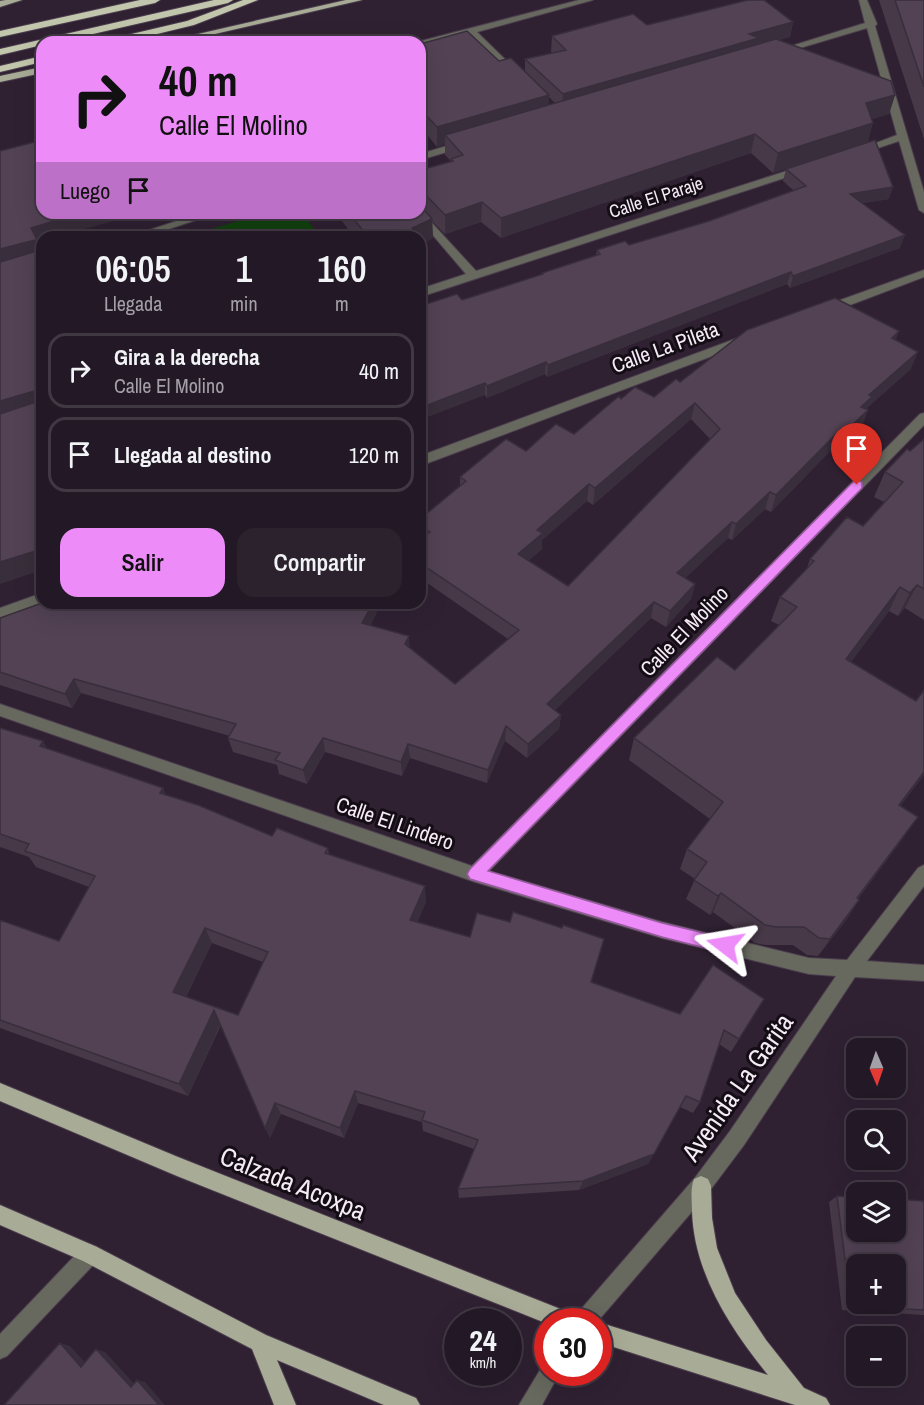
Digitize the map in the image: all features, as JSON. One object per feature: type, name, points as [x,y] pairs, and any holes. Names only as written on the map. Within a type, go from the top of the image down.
[{"type":"highway","points":[[0,34],[155,0]]},
{"type":"highway","points":[[69,36],[228,0]]},
{"type":"highway","points":[[135,36],[190,23],[253,0]]},
{"type":"highway","points":[[0,52],[36,44]]},
{"type":"highway","points":[[0,69],[36,60]]},
{"type":"main road","points":[[0,4],[18,0]]},
{"type":"main road","points":[[195,36],[358,0]]},
{"type":"main road","points":[[0,79],[36,71]]},
{"type":"main road","name":"Calzada Acoxpa","points":[[0,1092],[177,1166],[534,1308]]},
{"type":"main road","points":[[701,1186],[700,1216],[705,1246],[714,1276],[729,1305],[763,1354],[797,1395]]},
{"type":"main road","points":[[0,1215],[90,1254],[259,1342],[409,1405]]},
{"type":"main road","points":[[612,1336],[797,1395],[819,1405]]},
{"type":"main road","points":[[259,1342],[285,1405]]},
{"type":"street","points":[[426,42],[589,0]]},
{"type":"street","points":[[864,0],[924,210]]},
{"type":"street","points":[[771,54],[872,24]]},
{"type":"street","points":[[471,31],[526,84]]},
{"type":"street","points":[[846,155],[902,137]]},
{"type":"street","points":[[426,155],[473,141]]},
{"type":"street","name":"Calle El Paraje","points":[[426,291],[812,166]]},
{"type":"street","points":[[153,231],[192,219]]},
{"type":"street","points":[[424,219],[473,275]]},
{"type":"street","points":[[812,315],[924,273]]},
{"type":"street","name":"Calle La Pileta","points":[[426,458],[756,336]]},
{"type":"street","name":"Calle El Molino","points":[[475,874],[924,417]]},
{"type":"street","points":[[0,614],[36,600]]},
{"type":"street","name":"Calle El Lindero","points":[[0,710],[475,874],[673,933],[809,966],[924,973]]},
{"type":"street","name":"Avenida La Garita","points":[[595,1308],[701,1186],[737,1138],[852,968],[924,873]]},
{"type":"street","points":[[0,1349],[90,1254]]},
{"type":"street","points":[[530,1405],[542,1386]]},
{"type":"green space","points":[[245,219],[306,219],[316,231],[204,231]]},
{"type":"building","points":[[748,0],[764,0],[793,22],[749,34],[759,38],[563,94],[525,59],[566,50],[552,36],[633,14],[647,25]]},
{"type":"building","points":[[895,0],[924,0],[924,87]]},
{"type":"building","points":[[467,31],[499,61],[511,58],[549,95],[437,127],[426,115],[426,42]]},
{"type":"building","points":[[776,39],[891,81],[895,95],[866,103],[873,123],[778,153],[755,134],[501,218],[482,202],[445,215],[426,195],[426,168],[453,161],[451,159],[463,155],[445,135]]},
{"type":"building","points":[[875,140],[893,187],[850,194],[905,235],[793,276],[791,272],[548,365],[546,362],[487,386],[485,383],[426,406],[426,304],[457,294],[462,300],[600,254],[597,250],[625,241],[629,245],[709,221],[806,186],[786,169]]},
{"type":"building","points":[[36,142],[36,219],[58,220],[31,228],[36,241],[0,249],[0,151]]},
{"type":"building","points":[[426,212],[432,219],[412,228],[414,231],[363,231],[354,219],[426,219]]},
{"type":"building","points":[[36,251],[36,392],[0,401],[0,262]]},
{"type":"building","points":[[835,298],[899,331],[892,338],[918,352],[869,395],[872,397],[861,407],[868,410],[845,432],[841,429],[776,495],[770,492],[736,524],[732,522],[677,573],[695,584],[670,611],[654,602],[547,704],[561,715],[528,744],[506,726],[488,770],[408,744],[401,762],[323,738],[303,770],[275,760],[280,753],[228,738],[236,724],[74,679],[65,694],[0,672],[0,618],[36,605],[36,609],[370,609],[362,623],[409,636],[405,644],[455,684],[519,630],[426,567],[426,535],[430,532],[426,529],[426,514],[466,481],[460,477],[506,439],[526,451],[556,424],[574,434],[619,396],[621,399],[635,387],[654,397],[676,379],[680,382],[747,330]],"holes":[[[695,403],[720,429],[568,586],[518,554],[543,533],[537,530],[589,484],[595,488]]]},
{"type":"building","points":[[36,402],[36,551],[0,562],[0,414]]},
{"type":"building","points":[[924,439],[924,589],[917,585],[910,593],[900,587],[846,659],[916,701],[924,690],[924,772],[899,805],[918,817],[857,898],[859,900],[830,939],[819,938],[804,927],[765,925],[721,893],[718,896],[694,880],[707,862],[687,849],[723,802],[634,738],[717,657],[735,670],[797,607],[780,597],[814,561],[810,559],[847,517],[863,526],[903,482],[885,472],[907,449],[910,451]]},
{"type":"building","points":[[0,728],[43,741],[40,746],[163,788],[160,793],[198,805],[272,836],[277,828],[328,848],[325,853],[425,886],[410,920],[470,937],[477,913],[510,922],[513,912],[604,939],[591,982],[680,1014],[713,965],[764,999],[739,1039],[724,1030],[700,1102],[686,1096],[654,1154],[583,1181],[458,1189],[478,1140],[422,1120],[425,1112],[355,1091],[340,1128],[275,1103],[265,1128],[214,1010],[179,1084],[0,1020],[0,920],[59,941],[95,876],[25,851],[29,844],[0,834]],"holes":[[[205,928],[268,952],[238,1015],[173,992]]]},
{"type":"building","points":[[837,1196],[846,1196],[846,1242],[906,1242],[906,1200],[924,1201],[924,1310],[906,1309],[906,1254],[846,1254],[846,1267]]},
{"type":"building","points":[[60,1343],[81,1367],[96,1349],[131,1387],[137,1380],[159,1405],[4,1405]]},
{"type":"route","points":[[725,945],[662,930],[475,874],[857,485]]}]
